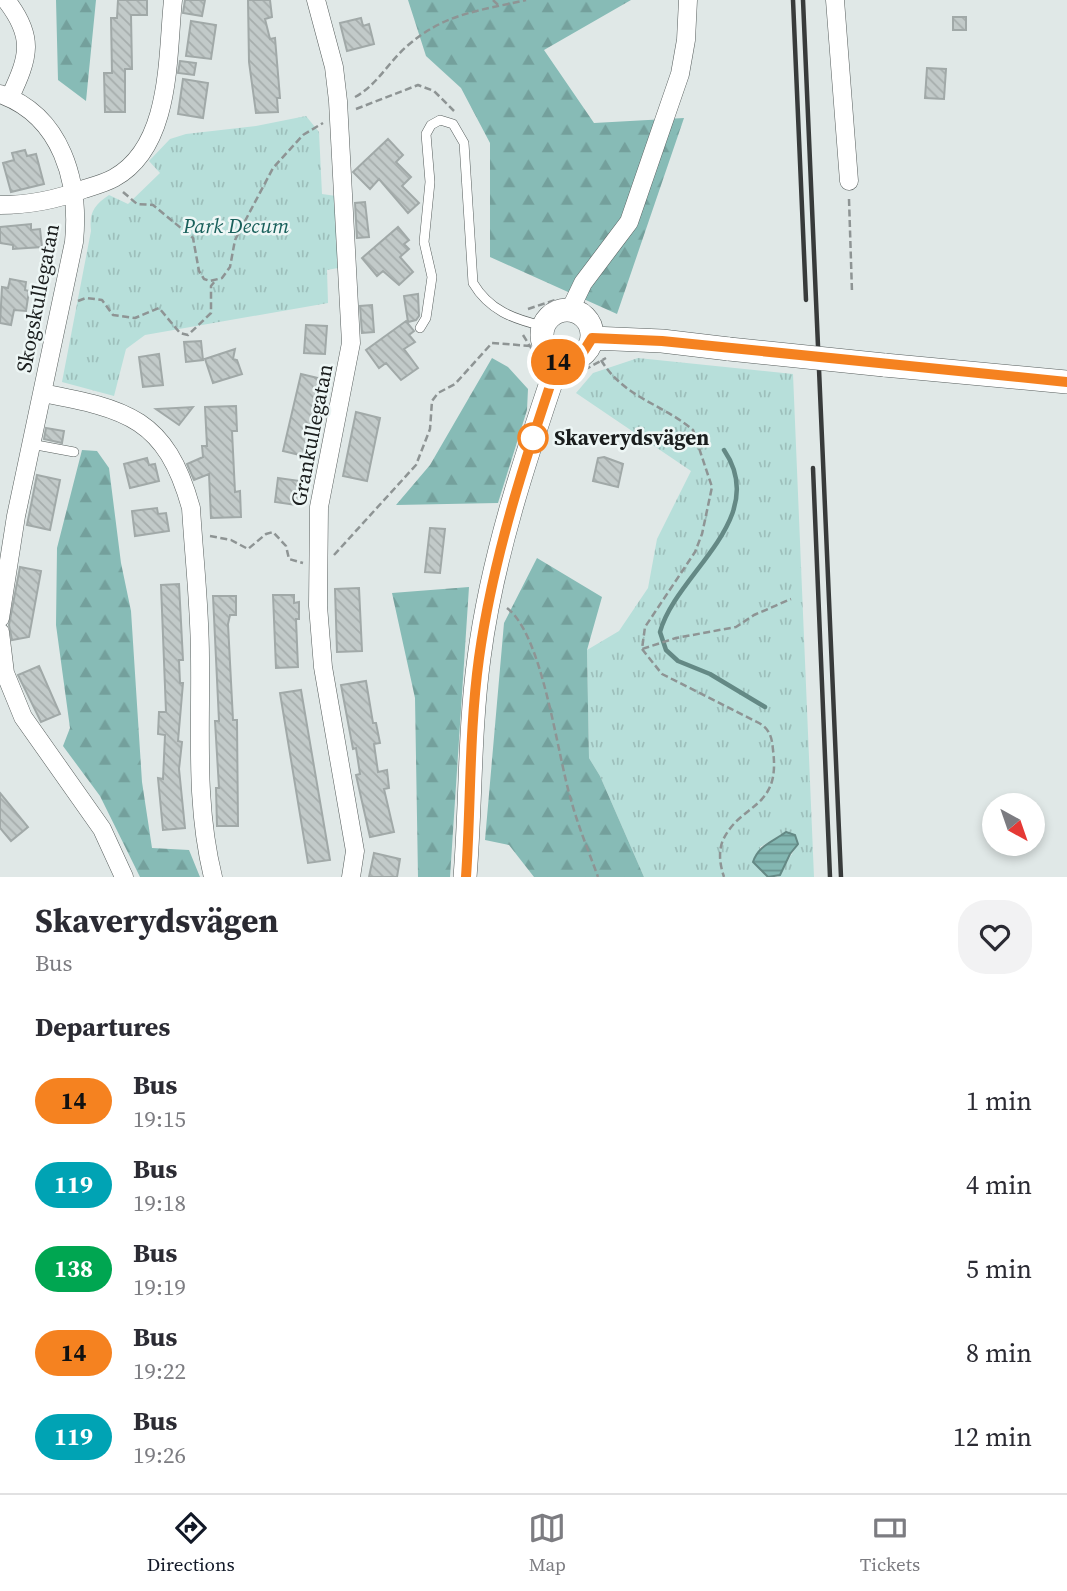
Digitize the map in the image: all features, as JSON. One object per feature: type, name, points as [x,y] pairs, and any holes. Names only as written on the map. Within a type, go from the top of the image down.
[{"type":"street","points":[[5,96],[27,53],[27,38],[22,20],[6,0]]},
{"type":"street","points":[[75,193],[114,178],[138,156],[155,127],[173,0]]},
{"type":"street","name":"Grankullegatan","points":[[316,0],[334,67],[340,119],[351,343],[319,507],[318,565],[323,667],[355,851],[351,877]]},
{"type":"street","points":[[570,310],[583,283],[629,222],[680,74],[686,40],[688,0]]},
{"type":"street","points":[[835,0],[849,181]]},
{"type":"street","name":"Skogskullegatan","points":[[0,618],[42,393],[74,242],[77,212],[75,193],[61,147],[47,126],[27,107],[5,96]]},
{"type":"street","name":"Skogskullegatan","points":[[0,205],[28,205],[75,193]]},
{"type":"street","points":[[466,877],[481,645],[549,361],[544,346],[532,335],[557,312],[570,310],[587,319],[592,338],[580,357],[549,361]]},
{"type":"street","points":[[592,338],[662,341],[1067,382]]},
{"type":"street","points":[[42,393],[119,411],[148,429],[180,475],[191,509],[200,656],[199,797],[213,877]]},
{"type":"street","points":[[0,632],[5,673],[23,717],[102,829],[124,877]]},
{"type":"lane","points":[[420,328],[426,318],[432,277],[424,243],[430,182],[426,134],[431,125],[440,120],[453,124],[464,143],[473,283],[484,300],[532,335]]},
{"type":"lane","points":[[32,444],[74,452]]},
{"type":"path","points":[[493,0],[499,6]]},
{"type":"path","points":[[338,101],[348,100],[366,90],[407,47],[450,17],[526,0]]},
{"type":"path","points":[[70,306],[86,298],[102,300],[113,315],[135,318],[159,308],[180,333],[188,335],[211,313],[211,286],[230,267],[235,240],[255,207],[264,184],[286,151],[303,135],[329,120],[340,119]]},
{"type":"path","points":[[114,178],[129,200],[153,205],[184,228],[193,238],[199,271],[204,279],[217,279]]},
{"type":"path","points":[[849,181],[852,292]]},
{"type":"path","points":[[53,255],[57,233]]},
{"type":"path","points":[[193,538],[221,537],[248,549],[266,534],[273,532],[286,546],[289,559],[318,565],[337,552],[416,465],[430,429],[432,401],[438,393],[455,384],[492,343],[532,335],[549,361]]},
{"type":"path","points":[[601,360],[608,373],[624,387],[693,430],[699,457],[711,480],[702,534],[695,552],[645,627],[642,649],[662,674],[764,726],[771,737],[773,780],[763,799],[724,839],[720,850],[724,877]]},
{"type":"path","points":[[642,649],[669,640],[736,627],[754,615],[791,599]]},
{"type":"path","points":[[500,605],[514,613],[525,626],[540,667],[571,801],[598,877]]},
{"type":"green space","points":[[56,0],[96,0],[86,101],[58,80]]},
{"type":"green space","points":[[408,0],[631,0],[544,50],[594,123],[684,118],[617,314],[490,257],[490,143],[461,88],[426,56]]},
{"type":"green space","name":"Park Decum","points":[[306,116],[319,132],[322,194],[336,196],[338,268],[327,270],[328,303],[145,335],[126,349],[114,396],[62,382],[92,214],[100,202],[109,195],[128,204],[160,173],[149,161],[170,139],[186,134],[256,126]]},
{"type":"green space","points":[[492,358],[508,367],[528,389],[527,410],[498,503],[396,505],[430,465]]},
{"type":"green space","points":[[638,358],[793,374],[814,877],[778,877],[798,844],[786,832],[760,847],[760,871],[768,877],[644,877],[600,776],[589,758],[587,650],[619,631],[648,588],[657,539],[691,471],[576,393],[593,373]]},
{"type":"green space","points":[[82,450],[97,451],[109,468],[121,563],[131,611],[142,782],[152,848],[189,850],[200,877],[140,877],[100,796],[63,746],[70,728],[56,625],[57,548]]},
{"type":"green space","points":[[537,558],[602,597],[587,650],[589,758],[600,776],[644,877],[534,877],[509,845],[485,840],[504,623]]},
{"type":"green space","points":[[469,587],[450,877],[418,877],[415,698],[392,593]]},
{"type":"shaded area","points":[[786,832],[795,835],[798,844],[780,875],[768,877],[753,862],[755,857],[762,848]]},
{"type":"building","points":[[118,0],[147,0],[147,15],[131,15],[132,69],[125,69],[125,112],[105,112],[104,73],[112,73],[111,18],[117,18]]},
{"type":"building","points":[[185,0],[205,0],[202,16],[183,13]]},
{"type":"building","points":[[248,0],[270,0],[272,17],[265,19],[270,39],[275,38],[280,98],[277,98],[278,112],[256,113],[249,62]]},
{"type":"building","points":[[953,17],[966,17],[966,30],[953,30]]},
{"type":"building","points":[[361,18],[363,26],[369,24],[374,44],[347,51],[340,23]]},
{"type":"building","points":[[191,21],[216,25],[211,59],[186,56]]},
{"type":"building","points":[[180,61],[196,63],[194,75],[178,73]]},
{"type":"building","points":[[927,68],[946,69],[944,99],[925,98]]},
{"type":"building","points":[[183,79],[208,83],[203,118],[178,114]]},
{"type":"building","points":[[388,139],[403,155],[396,162],[411,177],[402,186],[419,203],[408,213],[379,179],[370,189],[353,172]]},
{"type":"building","points":[[25,150],[27,156],[36,154],[44,184],[11,192],[3,163],[14,160],[12,153]]},
{"type":"building","points":[[365,202],[369,237],[357,238],[355,203]]},
{"type":"building","points":[[31,224],[31,230],[40,229],[42,247],[13,249],[13,245],[0,243],[0,227]]},
{"type":"building","points":[[398,227],[409,240],[404,244],[409,249],[400,257],[413,272],[399,285],[383,271],[377,276],[362,258]]},
{"type":"building","points":[[10,279],[26,282],[25,290],[29,291],[26,311],[14,310],[11,325],[0,323],[2,287],[8,288]]},
{"type":"building","points":[[418,294],[419,316],[408,322],[404,296]]},
{"type":"building","points":[[372,305],[374,332],[362,333],[360,306]]},
{"type":"building","points":[[406,321],[414,331],[409,335],[415,342],[404,349],[418,368],[401,380],[386,363],[379,368],[366,350]]},
{"type":"building","points":[[306,325],[327,326],[325,354],[304,353]]},
{"type":"building","points":[[201,341],[203,360],[186,362],[184,342]]},
{"type":"building","points":[[235,349],[233,359],[237,360],[242,374],[213,383],[205,359]]},
{"type":"building","points":[[159,354],[163,385],[143,387],[139,357]]},
{"type":"building","points":[[301,374],[322,379],[304,456],[283,451]]},
{"type":"building","points":[[236,406],[237,431],[232,431],[235,492],[240,491],[241,517],[211,518],[209,474],[194,480],[187,464],[203,457],[202,446],[207,446],[205,407]]},
{"type":"building","points":[[193,407],[179,425],[156,409]]},
{"type":"building","points":[[356,412],[380,418],[367,481],[343,476]]},
{"type":"building","points":[[46,428],[64,431],[62,443],[44,439]]},
{"type":"building","points":[[604,457],[623,464],[618,487],[593,481],[598,458]]},
{"type":"building","points":[[147,458],[149,465],[155,464],[159,481],[130,488],[124,464]]},
{"type":"building","points":[[37,475],[60,480],[50,530],[27,525]]},
{"type":"building","points":[[278,478],[300,481],[297,505],[275,502]]},
{"type":"building","points":[[157,508],[158,514],[166,513],[169,531],[135,536],[132,511]]},
{"type":"building","points":[[430,528],[445,529],[440,573],[425,572]]},
{"type":"building","points":[[20,567],[41,571],[29,637],[12,640],[9,625]]},
{"type":"building","points":[[179,584],[183,660],[179,660],[180,683],[183,683],[178,741],[182,742],[179,769],[185,828],[163,830],[158,778],[163,779],[165,735],[158,734],[159,712],[166,712],[161,585]]},
{"type":"building","points":[[359,588],[362,651],[337,652],[335,589]]},
{"type":"building","points":[[273,595],[294,595],[294,603],[299,602],[299,619],[296,619],[298,667],[276,668]]},
{"type":"building","points":[[213,596],[236,596],[236,615],[230,615],[228,624],[233,720],[237,720],[238,826],[217,826],[216,788],[219,788],[215,721],[219,721]]},
{"type":"building","points":[[39,666],[60,714],[41,722],[18,675]]},
{"type":"building","points":[[366,681],[373,723],[376,723],[380,743],[374,744],[378,772],[387,770],[389,788],[384,789],[394,832],[370,837],[356,775],[360,774],[356,748],[353,749],[341,685]]},
{"type":"building","points":[[301,690],[330,860],[308,863],[280,693]]},
{"type":"building","points":[[0,793],[28,827],[11,841],[0,828]]},
{"type":"building","points":[[374,853],[400,859],[397,877],[369,877]]},
{"type":"waterway","points":[[724,450],[735,475],[736,499],[729,522],[716,545],[669,610],[660,632],[666,650],[678,661],[710,674],[765,707]]},
{"type":"railway","points":[[793,0],[806,300]]},
{"type":"railway","points":[[803,0],[841,877]]},
{"type":"railway","points":[[813,468],[830,877]]},
{"type":"bus line","name":"14","points":[[466,877],[479,658],[491,593],[516,492],[559,359],[566,361],[580,357],[586,352],[592,338],[662,341],[1067,382]]},
{"type":"place","name":"Skaverydsvägen","points":[[533,438]]}]
